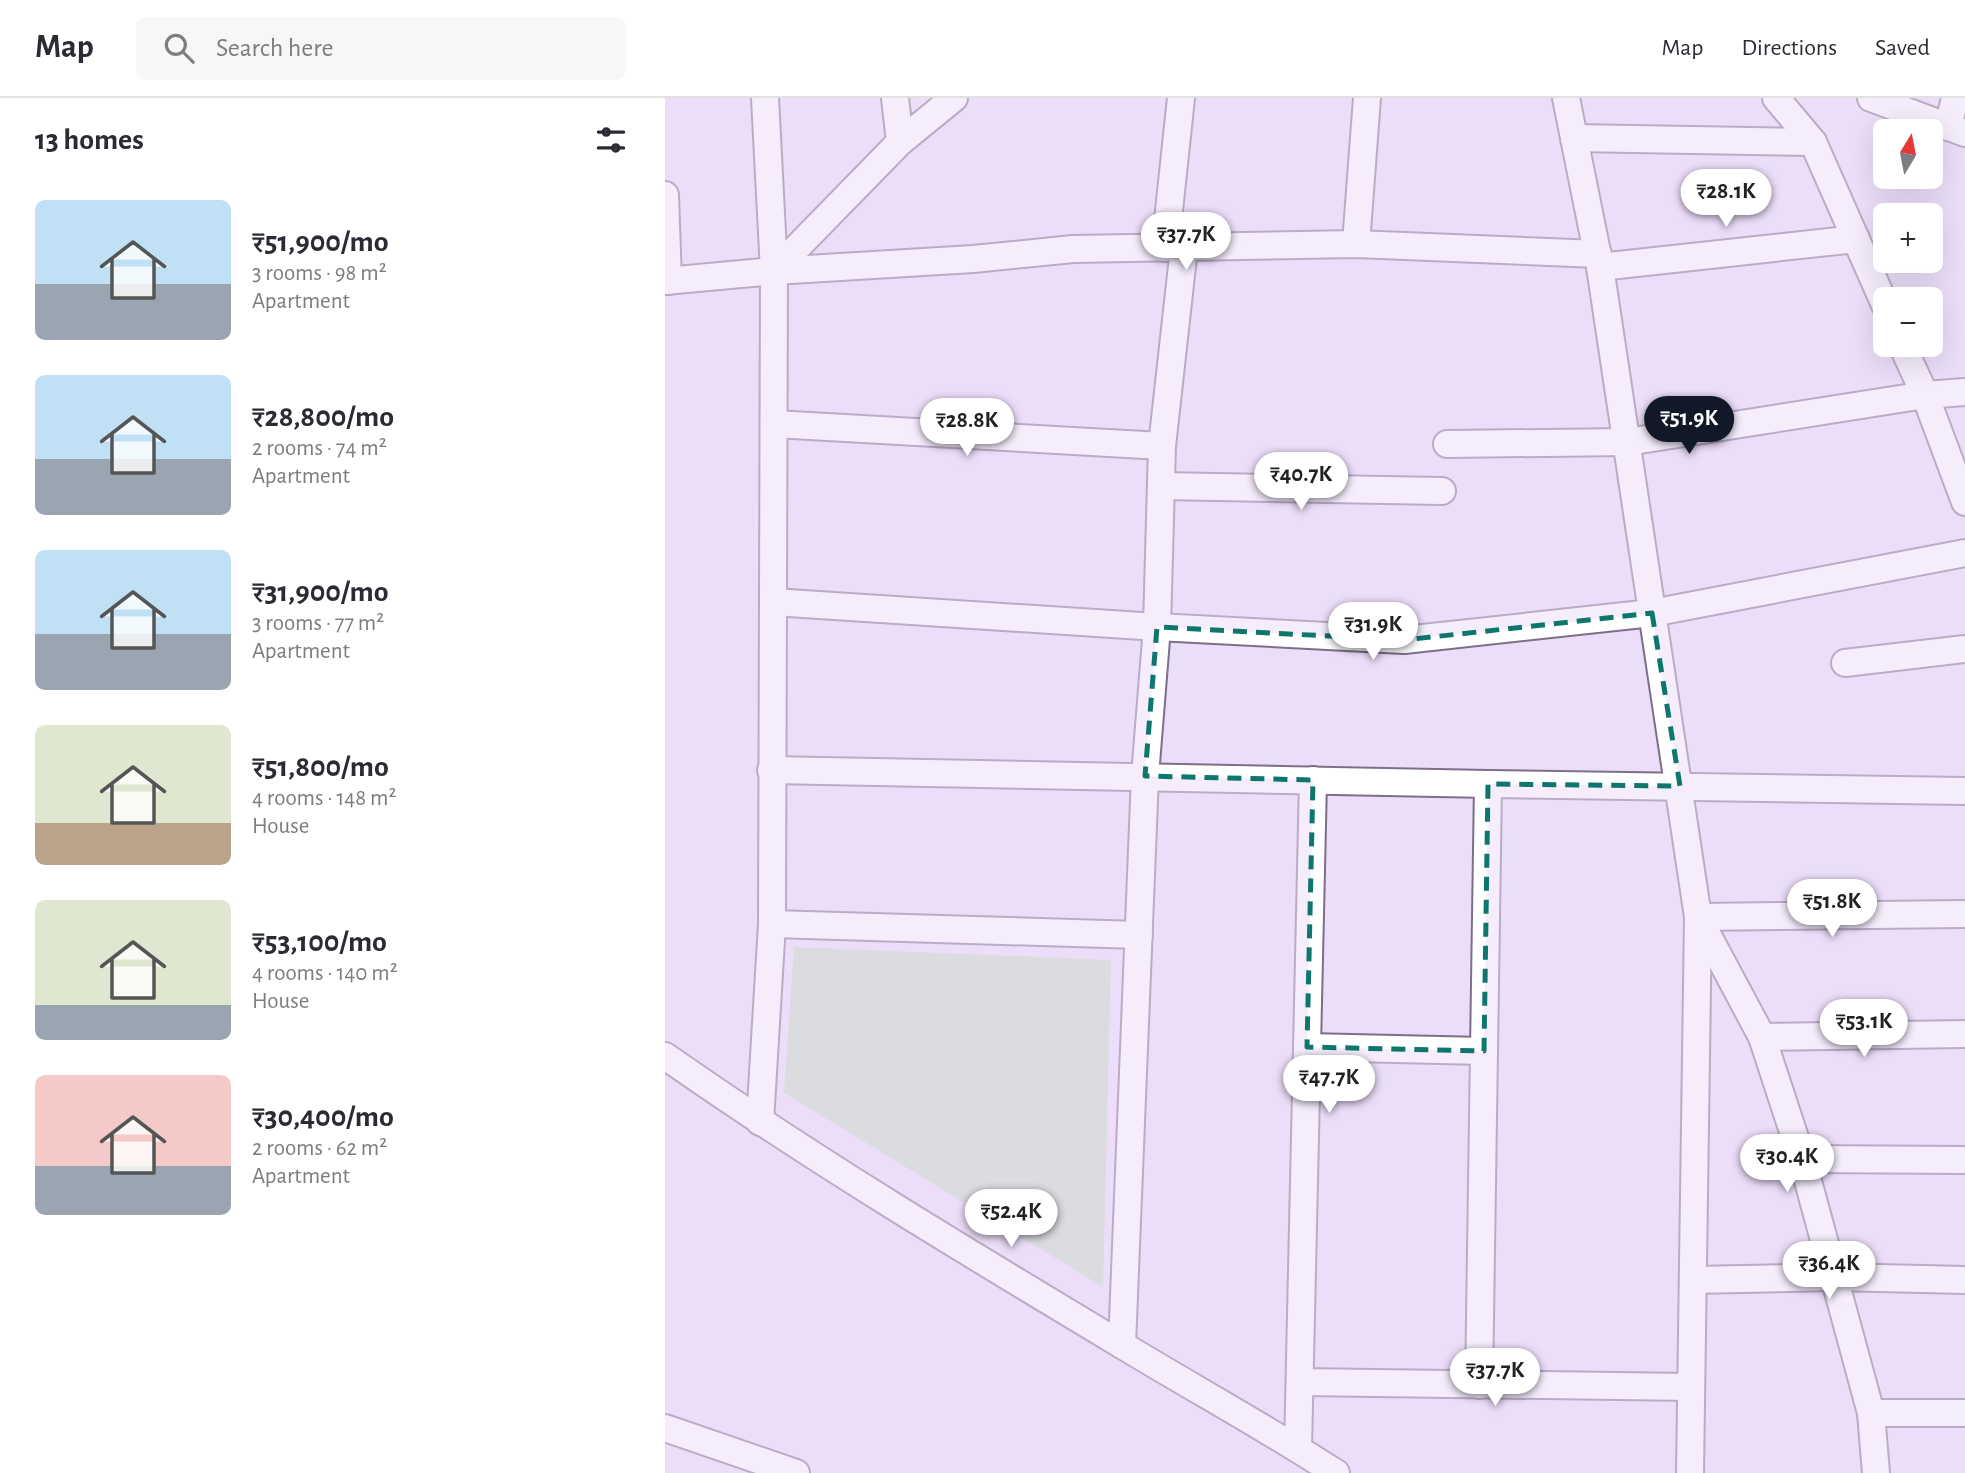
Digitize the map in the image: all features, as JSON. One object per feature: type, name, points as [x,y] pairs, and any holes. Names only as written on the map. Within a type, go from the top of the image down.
[{"type":"street","points":[[760,1122],[772,924],[774,271],[765,98]]},
{"type":"street","points":[[895,98],[900,142]]},
{"type":"street","points":[[774,271],[900,142],[954,98]]},
{"type":"street","points":[[1122,1345],[1145,776],[1157,627],[1162,446],[1175,248],[1181,98]]},
{"type":"street","points":[[1356,244],[1367,98]]},
{"type":"street","points":[[1566,98],[1599,260],[1698,917],[1690,1473]]},
{"type":"street","points":[[1776,98],[1813,142],[1877,287]]},
{"type":"street","points":[[1871,98],[1957,130],[1955,98]]},
{"type":"street","points":[[1574,138],[1813,142]]},
{"type":"street","points":[[665,195],[666,281],[774,271],[973,259],[1073,249],[1356,244],[1599,260],[1856,239]]},
{"type":"street","points":[[1907,357],[1965,502]]},
{"type":"street","points":[[1447,444],[1627,442],[1965,392]]},
{"type":"street","points":[[774,424],[1162,446]]},
{"type":"street","points":[[1161,486],[1442,491]]},
{"type":"street","points":[[773,602],[1404,640],[1652,613],[1965,553]]},
{"type":"street","points":[[1845,663],[1965,649]]},
{"type":"street","points":[[771,770],[1965,791]]},
{"type":"street","points":[[1298,1449],[1313,780]]},
{"type":"street","points":[[1479,1385],[1488,784]]},
{"type":"street","points":[[1698,917],[1965,914]]},
{"type":"street","points":[[1698,917],[1762,1037],[1802,1160],[1871,1413],[1876,1473]]},
{"type":"street","points":[[772,924],[1139,935]]},
{"type":"street","points":[[1762,1037],[1965,1034]]},
{"type":"street","points":[[1307,1047],[1484,1051]]},
{"type":"street","points":[[665,1056],[760,1122],[1336,1473]]},
{"type":"street","points":[[1802,1160],[1965,1160]]},
{"type":"street","points":[[1693,1280],[1836,1277],[1965,1280]]},
{"type":"street","points":[[1300,1382],[1691,1387]]},
{"type":"street","points":[[1871,1413],[1965,1413]]},
{"type":"street","points":[[665,1428],[796,1473]]},
{"type":"highlighted area","points":[[1652,613],[1680,786],[1488,784],[1484,1051],[1307,1047],[1313,780],[1145,776],[1157,627],[1404,640]]},
{"type":"green space","points":[[794,947],[1111,960],[1103,1287],[784,1093]]}]
